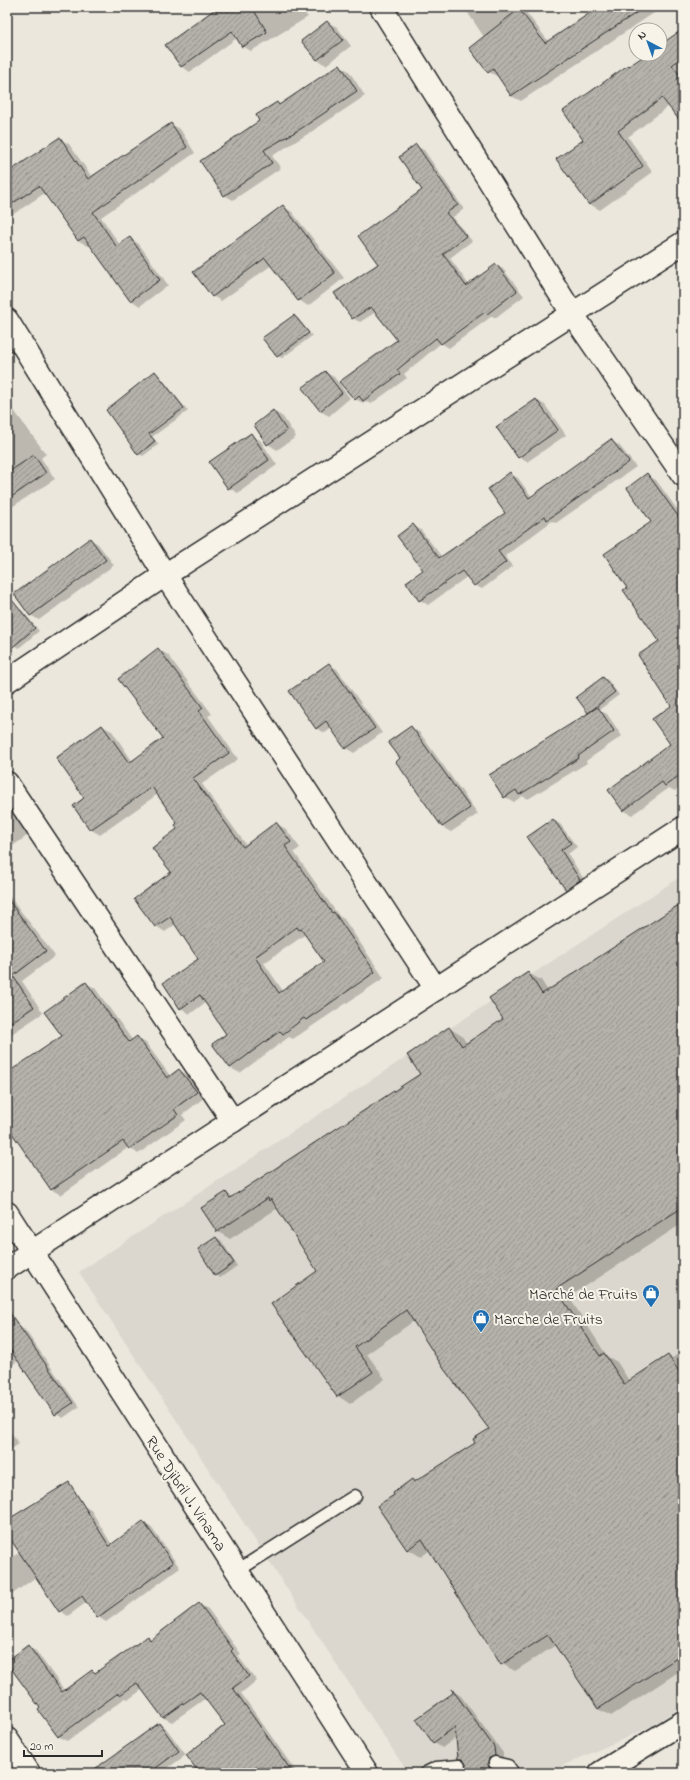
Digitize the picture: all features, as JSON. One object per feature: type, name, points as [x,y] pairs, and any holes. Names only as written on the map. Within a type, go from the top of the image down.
[{"type":"street","points":[[381,7],[573,315],[683,475]]},
{"type":"street","points":[[7,681],[165,575],[573,315],[683,243]]},
{"type":"street","points":[[7,320],[165,575],[436,989]]},
{"type":"street","points":[[7,783],[233,1121]]},
{"type":"street","points":[[7,1268],[683,828]]},
{"type":"street","name":"Rue Djibril J. Vinama","points":[[7,1213],[367,1773]]},
{"type":"street","points":[[600,1773],[683,1722]]},
{"type":"street","points":[[7,1739],[29,1773]]},
{"type":"lane","points":[[237,1571],[355,1496]]},
{"type":"lane","points":[[495,1763],[508,1766],[513,1773]]},
{"type":"lane","points":[[426,1773],[436,1768],[459,1766]]},
{"type":"shaded area","name":"Marche de Fruits","points":[[683,875],[683,1706],[648,1728],[546,1773],[408,1773],[79,1272]]},
{"type":"building","points":[[218,7],[252,7],[267,32],[242,47],[232,31],[181,67],[165,45]]},
{"type":"building","points":[[599,7],[645,7],[511,96],[493,69],[488,73],[469,48],[519,9],[545,43]]},
{"type":"building","points":[[327,21],[343,40],[317,60],[301,41]]},
{"type":"building","points":[[683,29],[683,57],[672,65],[683,79],[683,125],[662,98],[618,131],[643,166],[589,205],[556,159],[583,140],[563,111],[628,65],[629,66],[635,62],[668,62],[668,39]]},
{"type":"building","points":[[340,64],[357,91],[302,128],[264,150],[272,163],[224,196],[200,161],[259,121],[256,115],[277,102],[279,105]]},
{"type":"building","points":[[171,123],[187,147],[93,212],[116,246],[130,237],[160,280],[130,301],[84,237],[78,241],[39,186],[7,207],[7,173],[60,137],[88,179]]},
{"type":"building","points":[[416,144],[458,205],[446,213],[466,236],[443,254],[466,286],[496,264],[517,291],[487,314],[485,312],[441,344],[436,338],[397,370],[400,374],[363,401],[359,396],[355,400],[339,382],[397,340],[371,307],[352,319],[334,293],[378,264],[358,236],[422,190],[399,157]]},
{"type":"building","points":[[283,205],[335,273],[298,301],[265,258],[212,297],[193,272]]},
{"type":"building","points":[[294,315],[309,333],[277,357],[262,338]]},
{"type":"building","points":[[155,371],[184,408],[149,434],[155,441],[138,455],[106,410]]},
{"type":"building","points":[[325,371],[342,393],[320,411],[302,388]]},
{"type":"building","points":[[536,399],[558,430],[518,458],[496,427]]},
{"type":"building","points":[[273,410],[287,431],[267,445],[254,425]]},
{"type":"building","points":[[251,433],[269,460],[228,489],[209,462]]},
{"type":"building","points":[[611,439],[629,462],[547,520],[545,516],[498,551],[506,562],[474,586],[462,571],[419,601],[406,582],[423,570],[397,536],[413,524],[439,558],[505,513],[488,489],[510,472],[529,498]]},
{"type":"building","points":[[34,455],[46,473],[7,500],[7,473]]},
{"type":"building","points":[[647,473],[683,523],[683,773],[665,786],[662,782],[623,811],[608,790],[670,744],[652,719],[671,706],[638,655],[659,641],[623,590],[627,588],[604,554],[651,522],[627,488]]},
{"type":"building","points":[[90,538],[106,560],[30,616],[14,594]]},
{"type":"building","points":[[7,594],[35,628],[7,652]]},
{"type":"building","points":[[158,648],[203,708],[199,711],[229,753],[193,778],[243,847],[276,822],[291,842],[285,846],[332,913],[334,912],[375,972],[306,1020],[304,1018],[283,1034],[280,1031],[230,1068],[212,1044],[226,1034],[200,995],[180,1009],[163,983],[198,959],[170,917],[155,927],[134,899],[171,872],[152,848],[177,829],[175,825],[177,823],[152,787],[90,830],[73,806],[84,798],[56,758],[102,725],[129,763],[163,738],[118,679]],"holes":[[[297,927],[299,930],[301,929],[324,962],[279,993],[255,957]]]},
{"type":"building","points":[[329,663],[375,728],[345,749],[326,721],[316,729],[289,691]]},
{"type":"building","points":[[603,677],[615,692],[588,713],[576,697]]},
{"type":"building","points":[[598,707],[614,731],[578,756],[579,758],[519,795],[516,790],[504,798],[489,775]]},
{"type":"building","points":[[411,726],[470,808],[442,827],[396,762],[400,758],[388,742]]},
{"type":"building","points":[[553,819],[571,843],[561,850],[580,880],[566,890],[527,837]]},
{"type":"building","points":[[7,898],[46,951],[13,976],[34,1007],[7,1025]]},
{"type":"building","name":"Marche de Fruits","points":[[683,902],[683,1207],[556,1289],[600,1356],[604,1353],[624,1384],[668,1355],[683,1378],[683,1654],[598,1709],[548,1635],[501,1665],[422,1539],[407,1550],[377,1506],[394,1495],[393,1493],[412,1479],[414,1482],[475,1443],[473,1439],[489,1429],[444,1369],[406,1310],[355,1347],[373,1372],[337,1397],[271,1304],[317,1271],[271,1199],[269,1201],[268,1198],[217,1232],[201,1208],[226,1192],[230,1198],[420,1074],[407,1055],[449,1027],[462,1046],[503,1019],[489,998],[528,972],[542,994]]},
{"type":"building","points":[[86,982],[129,1042],[137,1036],[167,1078],[179,1069],[197,1092],[174,1109],[178,1115],[129,1149],[123,1141],[51,1190],[7,1126],[7,1073],[62,1036],[44,1012]]},
{"type":"building","points":[[216,1237],[234,1263],[215,1276],[198,1249]]},
{"type":"building","points":[[7,1309],[73,1403],[55,1415],[7,1345]]},
{"type":"building","points":[[69,1482],[109,1546],[143,1521],[173,1563],[97,1618],[82,1596],[59,1612],[7,1534],[7,1520]]},
{"type":"building","points":[[199,1603],[233,1649],[231,1651],[249,1676],[233,1688],[293,1773],[199,1773],[186,1755],[225,1725],[200,1692],[163,1718],[137,1683],[120,1695],[118,1693],[58,1737],[38,1710],[40,1708],[7,1663],[7,1661],[28,1645],[62,1692],[92,1670],[95,1673],[148,1636],[150,1640]]},
{"type":"building","points":[[452,1689],[494,1747],[495,1756],[489,1758],[488,1765],[490,1769],[496,1771],[496,1773],[461,1773],[466,1770],[466,1765],[462,1759],[458,1759],[455,1727],[433,1743],[416,1719],[453,1693]]},
{"type":"building","points":[[159,1723],[179,1751],[149,1773],[89,1773]]},
{"type":"place","name":"Marché de Fruits","points":[[651,1308]]},
{"type":"place","name":"Marche de Fruits","points":[[481,1333]]}]
